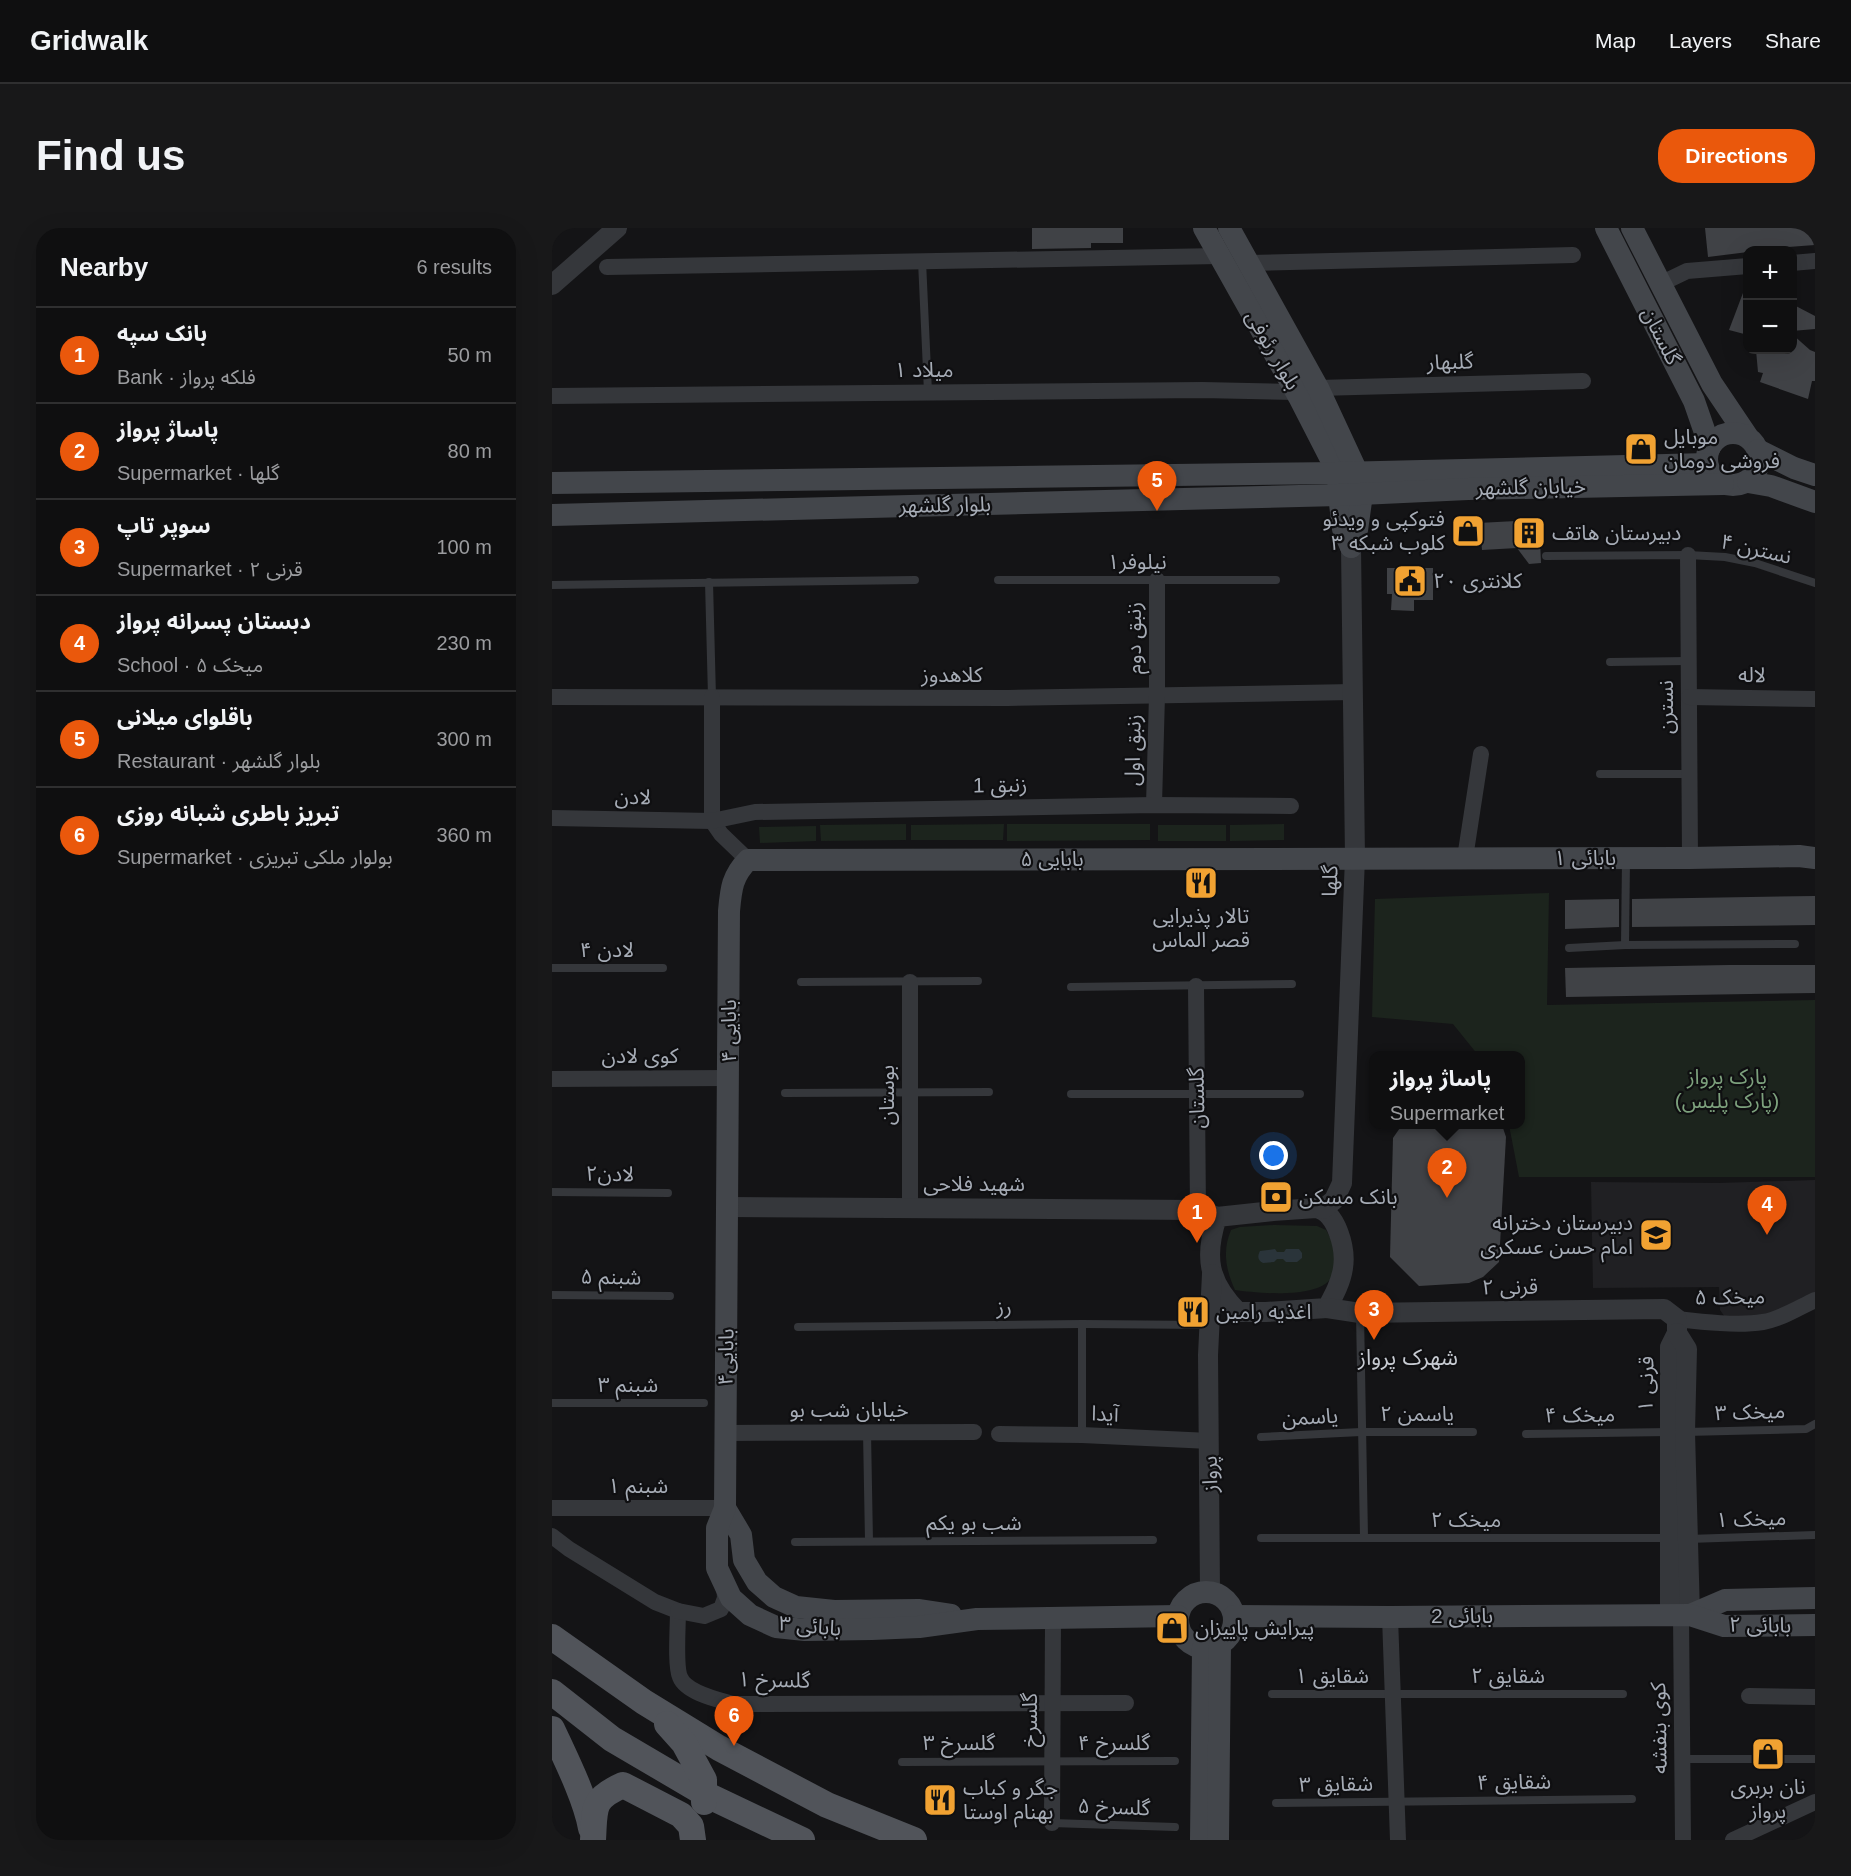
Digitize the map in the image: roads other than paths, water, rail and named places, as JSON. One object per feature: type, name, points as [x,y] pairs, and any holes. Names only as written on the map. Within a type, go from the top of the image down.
[{"type":"main road","name":"بلوار رئوفی","points":[[1204,228],[1219,256],[1307,390]]},
{"type":"main road","name":"بلوار رئوفی","points":[[1229,228],[1249,263],[1345,480]]},
{"type":"main road","name":"گلستان","points":[[1606,228],[1694,401],[1708,455]]},
{"type":"main road","name":"گلستان","points":[[1632,228],[1712,384],[1753,443]]},
{"type":"main road","points":[[1753,443],[1760,459],[1759,467],[1748,482],[1731,486],[1715,479],[1710,472],[1708,455],[1715,440],[1730,433],[1739,433],[1794,468],[1815,475]]},
{"type":"main road","name":"خیابان گلشهر","points":[[1345,480],[1708,455]]},
{"type":"main road","points":[[1345,480],[1362,494],[1357,530],[1351,547]]},
{"type":"main road","points":[[1345,480],[1343,530],[1351,547]]},
{"type":"main road","name":"بلوار گلشهر","points":[[552,483],[1345,480]]},
{"type":"main road","name":"بلوار گلشهر","points":[[552,515],[1345,480]]},
{"type":"main road","points":[[1748,482],[1771,486],[1815,502]]},
{"type":"main road","name":"خیابان گلشهر","points":[[1362,494],[1468,489],[1723,484]]},
{"type":"main road","name":"بابائی ۱","points":[[1355,858],[1799,856],[1815,858]]},
{"type":"main road","name":"۵ بابایی","points":[[748,860],[1355,858]]},
{"type":"main road","name":"بابایی ۴","points":[[728,1206],[729,910],[732,885],[738,869],[748,860]]},
{"type":"main road","name":"بابایی۴","points":[[725,1508],[728,1206]]},
{"type":"main road","name":"بابائی ۳","points":[[725,1508],[717,1528],[717,1568],[731,1598],[750,1615],[776,1627],[805,1630],[872,1629],[919,1627],[977,1619],[1178,1616]]},
{"type":"main road","name":"بابائی ۳","points":[[725,1508],[741,1535],[744,1560],[757,1582],[774,1597],[796,1607],[834,1611],[918,1610],[977,1619]]},
{"type":"main road","points":[[1201,1592],[1210,1592],[1226,1600],[1234,1616],[1232,1632],[1211,1646],[1194,1646],[1187,1641],[1178,1626],[1178,1616],[1186,1600],[1201,1592]]},
{"type":"main road","name":"بابائی ۲","points":[[1680,1615],[1725,1600],[1815,1598]]},
{"type":"main road","name":"بابائی ۲","points":[[1680,1615],[1724,1626],[1815,1625]]},
{"type":"main road","name":"بابائی 2","points":[[1234,1616],[1680,1615]]},
{"type":"main road","points":[[552,1637],[648,1705],[719,1748],[827,1805],[914,1840]]},
{"type":"main road","points":[[1201,1840],[1211,1646]]},
{"type":"main road","points":[[1211,1646],[1218,1840]]},
{"type":"main road","points":[[552,1692],[612,1739],[709,1796],[802,1840]]},
{"type":"main road","points":[[648,1705],[684,1743],[704,1780],[704,1814],[693,1840]]},
{"type":"main road","points":[[552,1729],[589,1818],[593,1839]]},
{"type":"main road","points":[[593,1839],[595,1807],[606,1792],[623,1785],[681,1815],[691,1826],[693,1840]]},
{"type":"street","points":[[552,285],[560,272],[617,228]]},
{"type":"street","points":[[1249,263],[1573,255]]},
{"type":"street","points":[[607,267],[1219,256]]},
{"type":"street","points":[[1797,263],[1815,261]]},
{"type":"street","points":[[1660,284],[1687,271],[1743,266]]},
{"type":"street","name":"گلبهار","points":[[1307,390],[1583,381]]},
{"type":"street","name":"میلاد ۱","points":[[552,396],[1307,390]]},
{"type":"street","name":"گلها","points":[[1323,1209],[1334,1200],[1342,1182],[1355,858],[1351,547]]},
{"type":"street","name":"نسترن","points":[[1688,555],[1690,858]]},
{"type":"street","name":"زنبق دوم","points":[[1157,580],[1157,695]]},
{"type":"street","name":"کلاهدوز","points":[[552,697],[1008,698],[1353,692]]},
{"type":"street","name":"زنبق اول","points":[[1154,805],[1157,695]]},
{"type":"street","points":[[712,697],[712,821],[721,834],[748,860]]},
{"type":"street","name":"لاله","points":[[1689,697],[1815,699]]},
{"type":"street","points":[[1464,858],[1481,754]]},
{"type":"street","name":"زنبق 1","points":[[712,821],[755,812],[1154,805],[1291,806]]},
{"type":"street","name":"لادن","points":[[552,818],[712,821]]},
{"type":"street","name":"بوستان","points":[[910,982],[910,1208]]},
{"type":"street","name":"گلستان","points":[[1196,986],[1198,1210]]},
{"type":"street","name":"کوی لادن","points":[[552,1079],[729,1078]]},
{"type":"street","name":"شهید فلاحی","points":[[728,1206],[1198,1210],[1217,1218]]},
{"type":"street","points":[[1323,1209],[1334,1220],[1340,1240],[1343,1267],[1328,1308],[1238,1312],[1227,1301],[1215,1281],[1212,1269],[1210,1239],[1217,1218],[1273,1211],[1323,1209]]},
{"type":"street","name":"پرواز","points":[[1210,1592],[1208,1355],[1212,1269]]},
{"type":"street","name":"میخک ۵","points":[[1677,1326],[1762,1322],[1778,1318],[1815,1300]]},
{"type":"street","name":"قرنی ۲","points":[[1328,1308],[1359,1313],[1664,1309],[1677,1326]]},
{"type":"street","name":"پرواز","points":[[1208,1355],[1219,1326],[1238,1312]]},
{"type":"street","name":"قرنی ۱","points":[[1677,1326],[1687,1349],[1677,1432],[1680,1615]]},
{"type":"street","name":"خیابان شب بو","points":[[726,1433],[974,1432]]},
{"type":"street","name":"آیدا","points":[[999,1434],[1210,1441]]},
{"type":"street","name":"شبنم ۱","points":[[552,1508],[725,1508]]},
{"type":"street","points":[[552,1536],[655,1602],[678,1611],[704,1616],[722,1609],[725,1598],[724,1583]]},
{"type":"street","name":"گلسرخ ۱","points":[[678,1611],[680,1678],[691,1689],[733,1704],[1126,1703]]},
{"type":"street","name":"کوی بنفشه","points":[[1680,1615],[1683,1840]]},
{"type":"street","points":[[1390,1617],[1398,1840]]},
{"type":"street","name":"گلسرخ","points":[[1052,1822],[1053,1618]]},
{"type":"street","points":[[1749,1696],[1815,1697]]},
{"type":"street","points":[[1733,1840],[1815,1802]]},
{"type":"lane","points":[[922,261],[928,392]]},
{"type":"lane","name":"نسترن ۴","points":[[1546,556],[1725,557],[1755,563],[1815,583]]},
{"type":"lane","points":[[552,585],[915,580]]},
{"type":"lane","name":"نیلوفر۱","points":[[998,580],[1276,580]]},
{"type":"lane","points":[[709,582],[712,697]]},
{"type":"lane","points":[[1610,662],[1688,661]]},
{"type":"lane","points":[[1600,774],[1689,774]]},
{"type":"lane","points":[[1625,945],[1626,858]]},
{"type":"lane","points":[[1569,948],[1625,945],[1795,944]]},
{"type":"lane","name":"لادن ۴","points":[[552,968],[663,968]]},
{"type":"lane","points":[[801,982],[978,981]]},
{"type":"lane","points":[[1071,987],[1292,984]]},
{"type":"lane","points":[[785,1093],[989,1092]]},
{"type":"lane","points":[[1071,1094],[1300,1094]]},
{"type":"lane","name":"لادن۲","points":[[552,1191],[668,1193]]},
{"type":"lane","name":"شبنم ۵","points":[[552,1295],[670,1296]]},
{"type":"lane","points":[[1359,1313],[1364,1537]]},
{"type":"lane","points":[[1082,1324],[1082,1435]]},
{"type":"lane","name":"رز","points":[[798,1327],[1210,1325]]},
{"type":"lane","name":"شبنم ۳","points":[[552,1403],[704,1403]]},
{"type":"lane","name":"میخک ۳","points":[[1677,1432],[1806,1429],[1815,1424]]},
{"type":"lane","points":[[867,1432],[869,1541]]},
{"type":"lane","name":"یاسمن ۲","points":[[1361,1432],[1473,1432]]},
{"type":"lane","name":"یاسمن","points":[[1261,1437],[1361,1432]]},
{"type":"lane","name":"میخک ۴","points":[[1526,1434],[1677,1432]]},
{"type":"lane","name":"میخک ۱","points":[[1679,1539],[1815,1535]]},
{"type":"lane","name":"میخک ۲","points":[[1261,1538],[1679,1539]]},
{"type":"lane","name":"شب بو یکم","points":[[795,1542],[1154,1540]]},
{"type":"lane","name":"شقایق ۱","points":[[1272,1694],[1393,1694]]},
{"type":"lane","name":"شقایق ۲","points":[[1393,1694],[1623,1694]]},
{"type":"lane","points":[[1682,1759],[1815,1759]]},
{"type":"lane","name":"گلسرخ ۴","points":[[1052,1761],[1175,1761]]},
{"type":"lane","name":"گلسرخ ۳","points":[[902,1762],[1052,1761]]},
{"type":"lane","name":"شقایق ۴","points":[[1396,1801],[1632,1799]]},
{"type":"lane","name":"شقایق ۳","points":[[1276,1803],[1396,1801]]},
{"type":"lane","name":"گلسرخ ۵","points":[[1052,1822],[1175,1827]]},
{"type":"place","name":"موبایل فروشی دومان","points":[[1641,449]]},
{"type":"place","name":"باقلوای میلانی","points":[[1157,511]]},
{"type":"place","name":"فتوکپی و ویدئو کلوب شبکه ۳","points":[[1468,531]]},
{"type":"place","name":"دبیرستان هاتف","points":[[1529,533]]},
{"type":"place","name":"کلانتری ۲۰","points":[[1410,581]]},
{"type":"place","name":"تالار پذیرایی قصر الماس","points":[[1201,883]]},
{"type":"place","name":"بانک مسکن","points":[[1276,1197]]},
{"type":"place","name":"پاساژ پرواز","points":[[1447,1198]]},
{"type":"place","name":"دبیرستان دخترانه امام حسن عسکری","points":[[1656,1235]]},
{"type":"place","name":"دبستان پسرانه پرواز","points":[[1767,1235]]},
{"type":"place","name":"بانک سپه","points":[[1197,1243]]},
{"type":"place","name":"اغذیه رامین","points":[[1193,1312]]},
{"type":"place","name":"سوپر تاپ","points":[[1374,1340]]},
{"type":"place","name":"پیرایش پاییزان","points":[[1172,1628]]},
{"type":"place","name":"تبریز باطری شبانه روزی","points":[[734,1746]]},
{"type":"place","name":"نان بربری پرواز","points":[[1768,1754]]},
{"type":"place","name":"جگر و کباب بهنام اوستا","points":[[940,1800]]},
{"type":"district","name":"شهرک پرواز","points":[[1408,1357]]},
{"type":"park label","name":"پارک پرواز (پارک پلیس)","points":[[1727,1089]]}]
